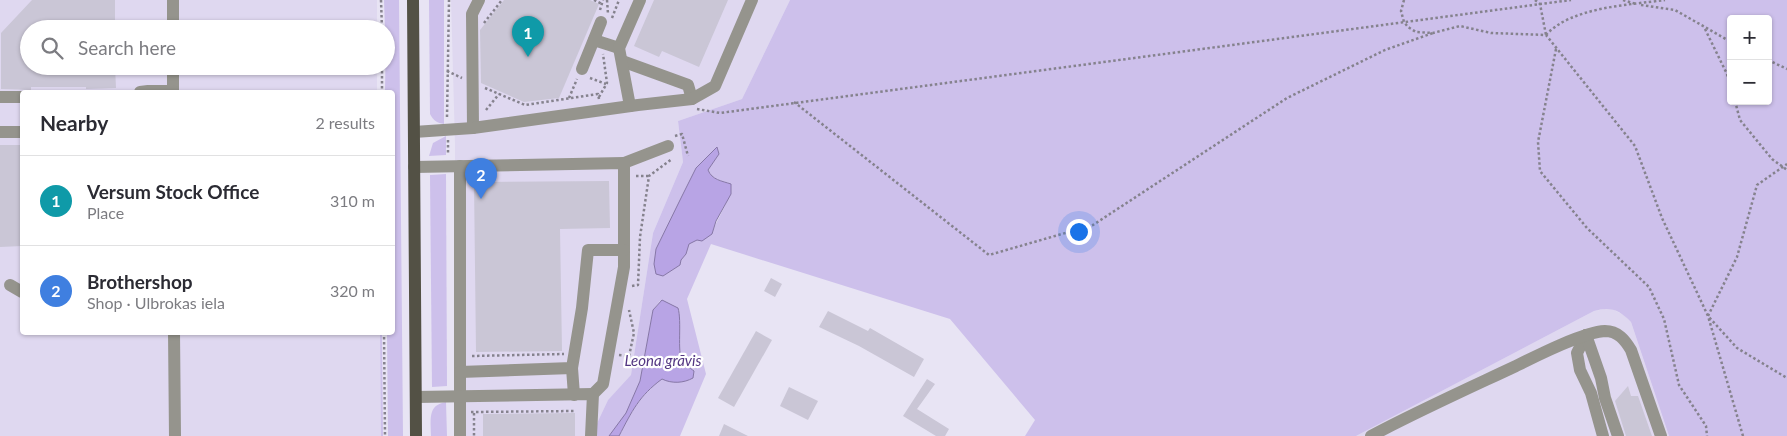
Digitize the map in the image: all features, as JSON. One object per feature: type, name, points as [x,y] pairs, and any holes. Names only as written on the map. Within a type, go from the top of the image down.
[{"type":"main road","points":[[413,0],[416,436]]},
{"type":"street","points":[[173,0],[173,20]]},
{"type":"street","points":[[473,128],[472,14],[479,0]]},
{"type":"street","points":[[630,106],[621,55],[639,0]]},
{"type":"street","points":[[414,132],[473,128],[692,99],[715,86],[752,0]]},
{"type":"street","points":[[581,71],[594,40],[600,19]]},
{"type":"street","points":[[594,40],[621,55],[688,85],[692,99]]},
{"type":"street","points":[[173,75],[173,90]]},
{"type":"street","points":[[0,97],[20,97]]},
{"type":"street","points":[[0,132],[20,132]]},
{"type":"street","points":[[414,167],[624,163],[671,141]]},
{"type":"street","points":[[416,397],[593,394],[603,384],[624,268],[624,163]]},
{"type":"street","points":[[460,166],[460,436]]},
{"type":"street","points":[[574,395],[572,368],[582,308],[588,250],[624,250]]},
{"type":"street","points":[[10,285],[20,291]]},
{"type":"street","points":[[1371,436],[1544,352],[1605,331],[1617,334],[1624,339],[1631,350],[1661,436]]},
{"type":"street","points":[[174,335],[175,436]]},
{"type":"street","points":[[1586,336],[1577,353],[1580,370],[1591,393],[1603,436]]},
{"type":"street","points":[[1586,336],[1618,436]]},
{"type":"street","points":[[460,372],[572,368]]},
{"type":"street","points":[[592,436],[593,394]]},
{"type":"path","points":[[381,0],[382,20]]},
{"type":"path","points":[[484,23],[502,0]]},
{"type":"path","points":[[594,0],[603,2],[600,19]]},
{"type":"path","points":[[1404,0],[1401,11],[1404,22],[1408,27],[1416,32],[1433,33]]},
{"type":"path","points":[[1535,0],[1540,4],[1546,35],[1635,146],[1662,218],[1708,316],[1743,436]]},
{"type":"path","points":[[692,99],[698,110],[720,113],[1571,0]]},
{"type":"path","points":[[1623,0],[1675,10],[1727,40]]},
{"type":"path","points":[[1546,35],[1553,27],[1577,15],[1665,0]]},
{"type":"path","points":[[794,102],[989,255],[1093,225],[1287,98],[1384,50],[1460,26],[1491,32],[1546,35]]},
{"type":"path","points":[[1705,28],[1727,74]]},
{"type":"path","points":[[1556,48],[1538,142],[1540,171],[1586,228],[1648,287],[1664,319],[1679,385],[1706,426],[1707,436]]},
{"type":"path","points":[[1772,62],[1787,69]]},
{"type":"path","points":[[447,71],[525,105]]},
{"type":"path","points":[[569,98],[581,71],[606,85]]},
{"type":"path","points":[[382,75],[382,90]]},
{"type":"path","points":[[485,112],[499,94]]},
{"type":"path","points":[[517,109],[525,105],[598,94],[600,110]]},
{"type":"path","points":[[1736,105],[1740,120],[1772,159],[1787,170]]},
{"type":"path","points":[[482,106],[489,115]]},
{"type":"path","points":[[671,141],[682,134],[688,156]]},
{"type":"path","points":[[1708,316],[1737,257],[1756,185],[1787,164]]},
{"type":"path","points":[[1708,316],[1737,348],[1787,378]]},
{"type":"path","points":[[384,335],[385,436]]},
{"type":"path","points":[[460,412],[575,411]]},
{"type":"shaded area","points":[[0,0],[377,0],[377,20],[20,20],[20,75],[377,75],[377,90],[20,90],[20,335],[380,335],[381,436],[0,436]]},
{"type":"shaded area","points":[[384,0],[399,0],[403,436],[388,436],[387,335],[395,335],[395,90],[385,90],[385,75],[395,75],[395,20],[385,20]]},
{"type":"shaded area","points":[[429,0],[444,0],[444,124],[436,121],[430,114]]},
{"type":"shaded area","points":[[451,0],[790,0],[742,99],[678,121],[683,162],[653,233],[631,376],[608,400],[591,436],[455,436],[455,144]]},
{"type":"shaded area","points":[[790,0],[1787,0],[1787,436],[1669,436],[1631,322],[1619,312],[1605,309],[1594,311],[1356,436],[1025,436],[1035,420],[950,319],[711,244],[687,299],[706,374],[680,436],[619,436],[637,404],[662,379],[678,382],[693,376],[694,371],[681,357],[680,346],[660,301],[653,310],[640,381],[626,414],[609,436],[591,436],[608,400],[631,375],[653,233],[683,162],[678,121],[742,99]],"holes":[[[719,154],[708,170],[715,178],[731,184],[729,197],[712,234],[689,244],[680,265],[663,276],[656,249],[696,168]]]},
{"type":"shaded area","points":[[446,136],[446,155],[429,156],[433,143]]},
{"type":"shaded area","points":[[446,174],[447,386],[432,387],[430,175]]},
{"type":"shaded area","points":[[1610,308],[1624,315],[1631,322],[1669,436],[1356,436],[1594,311]]},
{"type":"shaded area","points":[[380,335],[382,335],[383,436],[381,436]]},
{"type":"shaded area","points":[[446,402],[447,436],[431,436],[431,414],[436,406]]},
{"type":"water","points":[[717,147],[719,154],[708,170],[715,178],[731,184],[731,194],[716,221],[712,234],[702,241],[697,240],[689,244],[680,265],[663,276],[656,274],[654,264],[656,249],[696,168]]},
{"type":"water","name":"Leona grāvis","points":[[662,300],[678,308],[681,356],[684,363],[694,371],[693,378],[678,382],[662,379],[647,392],[632,411],[619,436],[609,436],[626,413],[640,381],[653,310]]},
{"type":"building","points":[[32,0],[115,0],[115,20],[20,20],[20,75],[115,75],[116,88],[31,87],[31,90],[1,89],[1,33]]},
{"type":"building","points":[[504,0],[590,0],[599,4],[559,98],[524,102],[481,83],[480,30]]},
{"type":"building","points":[[654,0],[728,0],[699,67],[662,51],[659,57],[634,46]]},
{"type":"building","points":[[0,145],[20,145],[20,246],[0,247]]},
{"type":"building","points":[[609,181],[610,228],[560,229],[562,351],[476,352],[474,182]]},
{"type":"building","points":[[771,278],[782,284],[775,297],[764,291]]},
{"type":"building","points":[[828,311],[868,331],[870,328],[924,359],[914,377],[859,346],[819,327]]},
{"type":"building","points":[[756,331],[772,340],[734,407],[718,398]]},
{"type":"building","points":[[927,379],[935,384],[917,409],[949,429],[945,436],[936,436],[903,416]]},
{"type":"building","points":[[1628,386],[1631,396],[1638,396],[1652,436],[1626,436],[1615,401]]},
{"type":"building","points":[[789,387],[818,401],[808,420],[780,406]]},
{"type":"building","points":[[575,413],[575,436],[483,436],[483,414]]},
{"type":"building","points":[[724,424],[748,436],[719,436]]},
{"type":"place","name":"Versum Stock Office","points":[[528,57]]},
{"type":"place","name":"Brothershop","points":[[481,199]]}]
